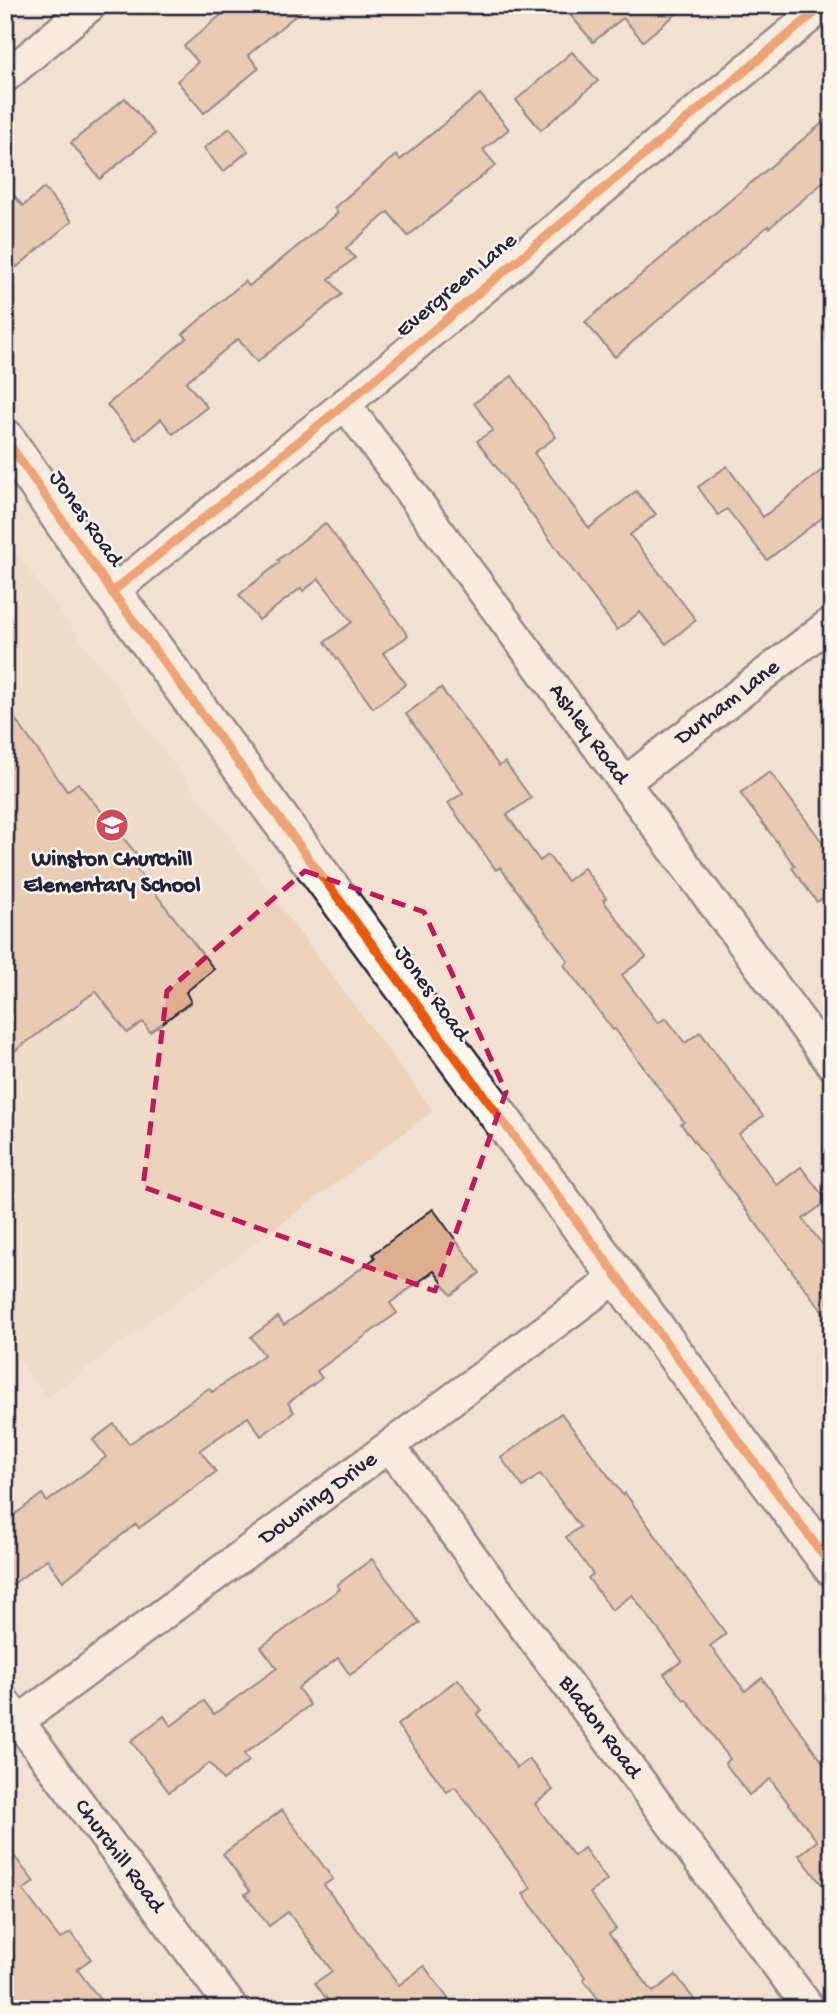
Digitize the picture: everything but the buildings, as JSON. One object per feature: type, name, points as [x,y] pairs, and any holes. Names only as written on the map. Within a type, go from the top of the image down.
[{"type":"street","name":"Evergreen Lane","points":[[112,592],[345,404],[824,5]]},
{"type":"street","points":[[5,77],[83,8]]},
{"type":"street","name":"Ashley Road","points":[[345,404],[832,1064]]},
{"type":"street","name":"Jones Road","points":[[5,439],[112,592],[832,1567]]},
{"type":"street","name":"Durham Lane","points":[[624,783],[832,622]]},
{"type":"street","name":"Downing Drive","points":[[12,1712],[390,1447],[617,1277]]},
{"type":"street","name":"Bladon Road","points":[[390,1447],[810,2009]]},
{"type":"street","name":"Churchill Road","points":[[12,1712],[233,2009]]},
{"type":"highlighted area","points":[[305,871],[424,912],[506,1092],[435,1291],[143,1187],[167,991]]},
{"type":"shaded area","name":"Winston Churchill Elementary School","points":[[5,538],[433,1111],[47,1398],[5,1342]]},
{"type":"cycle path","points":[[112,592],[345,404],[824,5]]},
{"type":"cycle path","points":[[5,438],[112,592],[832,1567]]},
{"type":"place","name":"Winston Churchill Elementary School","points":[[112,825]]}]
